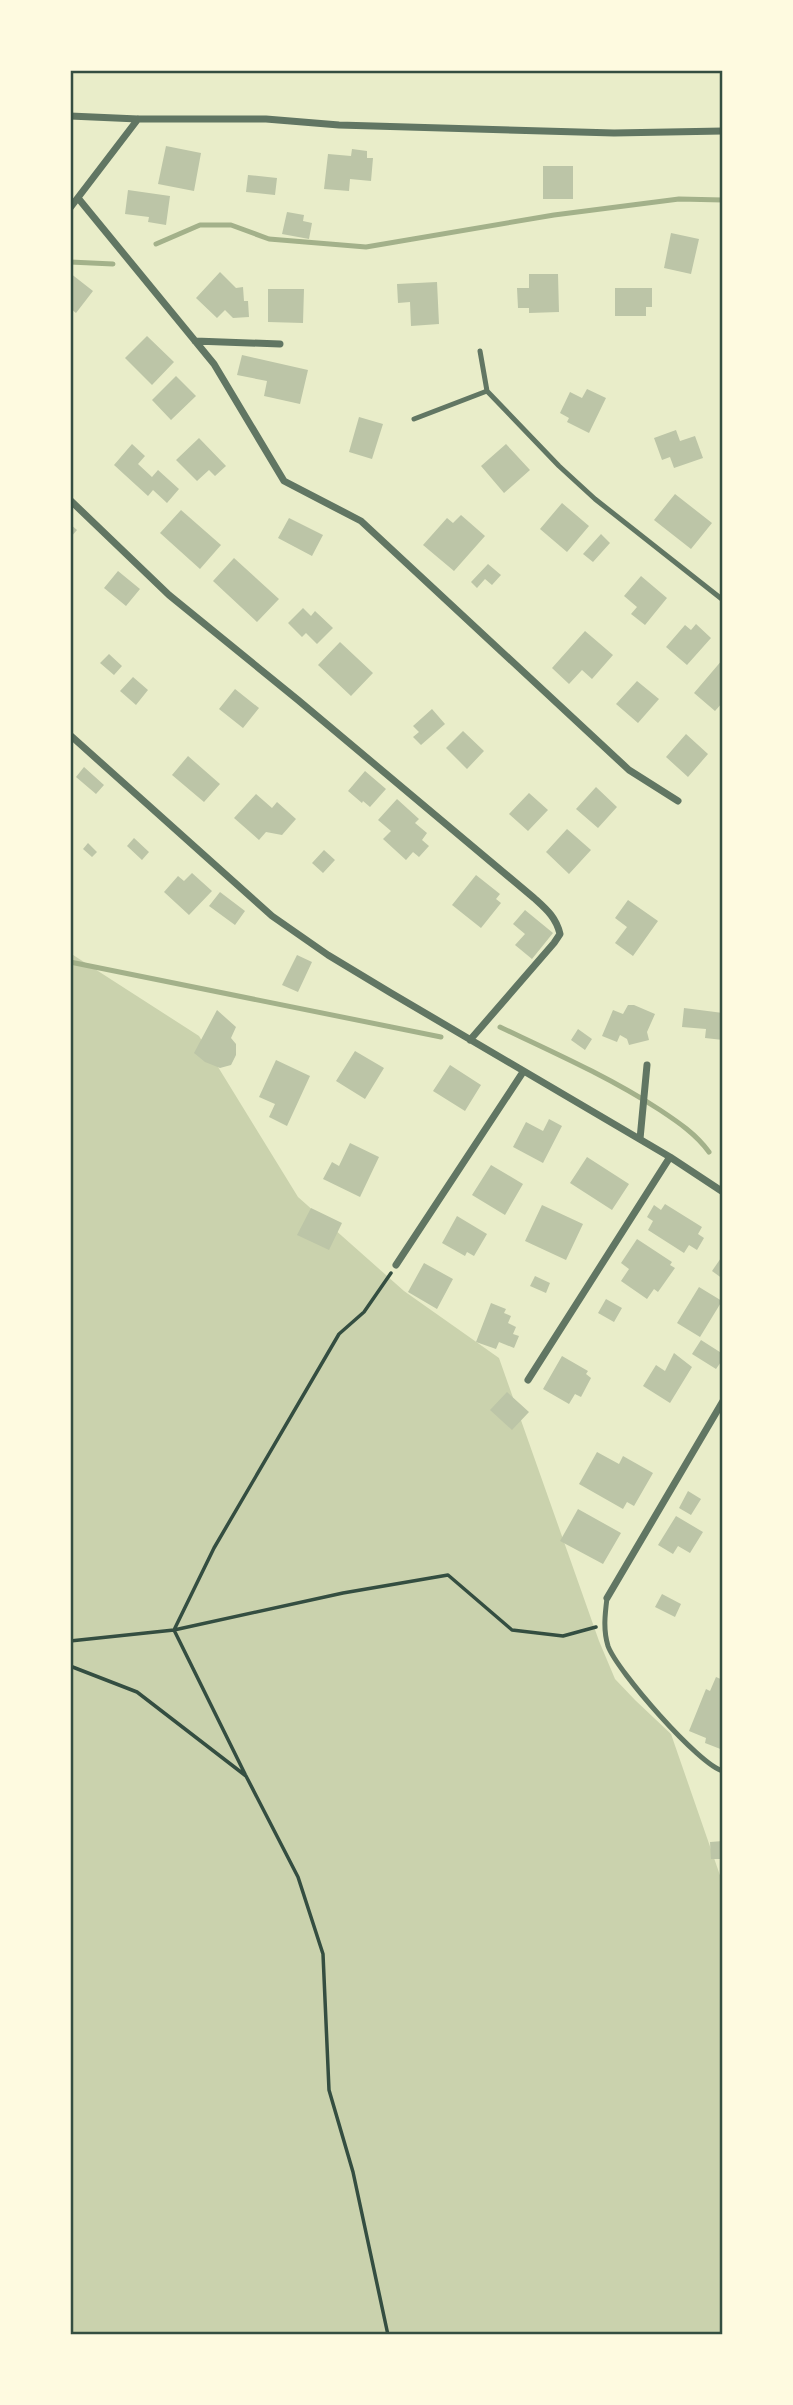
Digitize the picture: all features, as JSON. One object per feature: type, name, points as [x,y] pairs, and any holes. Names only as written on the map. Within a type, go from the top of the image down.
[{"type":"street","points":[[70,116],[266,119],[338,125],[614,133],[723,131]]},
{"type":"street","points":[[70,208],[138,119]]},
{"type":"street","points":[[78,198],[214,364],[284,481],[361,521],[629,769],[678,801]]},
{"type":"street","points":[[195,341],[280,344]]},
{"type":"street","points":[[70,499],[169,595],[548,910],[557,922],[560,934],[470,1040]]},
{"type":"street","points":[[70,735],[272,916],[328,955],[640,1139],[723,1192]]},
{"type":"street","points":[[640,1139],[647,1065]]},
{"type":"street","points":[[396,1265],[523,1072]]},
{"type":"street","points":[[528,1380],[670,1157]]},
{"type":"street","points":[[607,1598],[723,1401]]},
{"type":"lane","points":[[480,351],[487,391],[559,466],[605,507],[723,600]]},
{"type":"lane","points":[[414,419],[487,391]]},
{"type":"lane","points":[[607,1598],[604,1625],[608,1647],[622,1671],[637,1691],[712,1767],[723,1770]]},
{"type":"path","points":[[174,1630],[214,1548],[339,1334],[364,1312],[396,1265]]},
{"type":"path","points":[[70,1641],[174,1630],[343,1593],[448,1575],[512,1630],[564,1636],[604,1625]]},
{"type":"path","points":[[174,1630],[298,1877],[323,1954],[329,2090],[354,2172],[388,2335]]},
{"type":"path","points":[[70,1666],[137,1692],[246,1776]]},
{"type":"green space","points":[[70,953],[199,1036],[298,1197],[404,1291],[499,1358],[599,1641],[615,1679],[671,1734],[723,1884],[723,2335],[70,2335]]},
{"type":"building","points":[[166,146],[201,153],[194,191],[158,184]]},
{"type":"building","points":[[352,149],[367,151],[367,158],[373,158],[371,181],[350,179],[349,191],[324,189],[328,154],[351,156]]},
{"type":"building","points":[[543,166],[573,166],[573,199],[543,199]]},
{"type":"building","points":[[248,175],[277,178],[275,195],[246,192]]},
{"type":"building","points":[[128,190],[170,196],[166,225],[148,222],[149,217],[125,214]]},
{"type":"building","points":[[287,212],[304,215],[303,221],[312,223],[309,239],[282,234]]},
{"type":"building","points":[[671,233],[699,239],[691,274],[664,268]]},
{"type":"building","points":[[220,272],[236,288],[243,287],[244,301],[248,301],[249,317],[233,318],[225,310],[217,318],[196,298]]},
{"type":"building","points":[[70,273],[93,291],[76,313],[70,308]]},
{"type":"building","points":[[529,274],[558,274],[559,312],[529,313],[529,308],[518,308],[517,288],[529,288]]},
{"type":"building","points":[[437,282],[439,324],[411,326],[410,302],[398,303],[397,284]]},
{"type":"building","points":[[615,288],[652,288],[652,307],[646,307],[646,316],[615,316]]},
{"type":"building","points":[[268,289],[304,289],[303,323],[268,322]]},
{"type":"building","points":[[147,336],[174,362],[152,385],[125,358]]},
{"type":"building","points":[[242,355],[308,370],[300,404],[264,396],[267,381],[237,375]]},
{"type":"building","points":[[176,376],[196,396],[171,420],[152,400]]},
{"type":"building","points":[[587,389],[606,398],[589,433],[567,422],[569,418],[560,413],[570,392],[582,398]]},
{"type":"building","points":[[359,417],[383,424],[372,459],[349,452]]},
{"type":"building","points":[[676,430],[680,441],[695,436],[703,458],[674,468],[670,457],[662,460],[654,438]]},
{"type":"building","points":[[199,438],[226,466],[215,476],[209,470],[197,481],[176,460]]},
{"type":"building","points":[[132,444],[145,456],[138,464],[152,477],[158,470],[179,489],[167,503],[153,490],[148,496],[114,465]]},
{"type":"building","points":[[506,444],[530,470],[504,493],[481,466]]},
{"type":"building","points":[[675,494],[712,523],[691,549],[654,520]]},
{"type":"building","points":[[562,503],[589,526],[567,552],[540,529]]},
{"type":"building","points":[[181,510],[221,545],[200,569],[160,533]]},
{"type":"building","points":[[461,515],[485,536],[454,571],[423,545],[447,518],[453,523]]},
{"type":"building","points":[[289,518],[323,535],[312,556],[278,538]]},
{"type":"building","points":[[70,524],[77,530],[70,538]]},
{"type":"building","points":[[601,534],[610,543],[593,562],[583,554]]},
{"type":"building","points":[[234,558],[279,599],[257,622],[213,581]]},
{"type":"building","points":[[488,564],[501,575],[492,585],[485,579],[477,588],[471,582]]},
{"type":"building","points":[[118,571],[140,589],[126,606],[104,588]]},
{"type":"building","points":[[641,576],[667,598],[645,625],[631,614],[637,607],[624,596]]},
{"type":"building","points":[[303,608],[311,616],[315,611],[333,628],[317,644],[306,633],[302,637],[288,623]]},
{"type":"building","points":[[696,624],[711,638],[687,665],[666,647],[685,625],[691,630]]},
{"type":"building","points":[[585,631],[613,655],[592,679],[582,670],[569,684],[552,668]]},
{"type":"building","points":[[340,642],[373,673],[351,696],[318,665]]},
{"type":"building","points":[[109,654],[122,666],[114,675],[100,663]]},
{"type":"building","points":[[723,659],[723,702],[715,711],[694,693]]},
{"type":"building","points":[[133,677],[148,690],[136,705],[120,691]]},
{"type":"building","points":[[637,681],[659,699],[638,723],[616,704]]},
{"type":"building","points":[[235,689],[259,708],[243,728],[219,709]]},
{"type":"building","points":[[432,709],[445,724],[421,745],[413,737],[419,732],[413,726]]},
{"type":"building","points":[[463,731],[484,751],[467,769],[446,748]]},
{"type":"building","points":[[686,734],[708,754],[688,777],[666,757]]},
{"type":"building","points":[[188,756],[220,784],[204,802],[172,775]]},
{"type":"building","points":[[84,767],[104,785],[96,794],[76,777]]},
{"type":"building","points":[[365,771],[386,789],[370,807],[348,791]]},
{"type":"building","points":[[596,787],[617,807],[598,828],[576,809]]},
{"type":"building","points":[[529,793],[548,810],[528,831],[509,814]]},
{"type":"building","points":[[256,794],[272,808],[277,802],[296,819],[282,835],[266,832],[259,840],[234,818]]},
{"type":"building","points":[[397,799],[419,819],[415,823],[427,833],[422,840],[429,846],[419,857],[413,852],[406,860],[383,839],[391,831],[378,820]]},
{"type":"building","points":[[567,829],[591,850],[569,874],[546,852]]},
{"type":"building","points":[[134,838],[149,852],[142,860],[127,846]]},
{"type":"building","points":[[88,843],[97,852],[92,857],[83,849]]},
{"type":"building","points":[[324,850],[335,860],[323,873],[312,863]]},
{"type":"building","points":[[192,873],[212,891],[189,915],[164,892],[178,876],[184,881]]},
{"type":"building","points":[[476,875],[500,894],[496,899],[501,903],[481,928],[452,905]]},
{"type":"building","points":[[220,892],[245,911],[235,925],[209,906]]},
{"type":"building","points":[[628,900],[658,921],[633,956],[615,943],[627,927],[615,918]]},
{"type":"building","points":[[525,910],[553,933],[532,959],[515,945],[525,934],[513,924]]},
{"type":"building","points":[[297,955],[312,962],[298,992],[282,985]]},
{"type":"building","points":[[628,1005],[655,1014],[647,1032],[649,1040],[629,1045],[627,1039],[620,1035],[617,1042],[602,1036],[613,1010],[623,1014]]},
{"type":"building","points":[[684,1008],[723,1013],[723,1040],[705,1038],[706,1029],[682,1027]]},
{"type":"building","points":[[217,1010],[236,1027],[231,1038],[236,1044],[236,1055],[231,1065],[220,1068],[205,1062],[194,1053]]},
{"type":"building","points":[[578,1029],[592,1039],[585,1050],[571,1040]]},
{"type":"building","points":[[355,1051],[384,1068],[365,1099],[336,1081]]},
{"type":"building","points":[[276,1060],[310,1076],[287,1126],[269,1117],[275,1104],[259,1097]]},
{"type":"building","points":[[450,1065],[481,1085],[465,1111],[433,1091]]},
{"type":"building","points":[[549,1119],[562,1126],[543,1163],[513,1147],[526,1122],[543,1131]]},
{"type":"building","points":[[350,1143],[379,1157],[360,1197],[323,1179],[332,1162],[339,1166]]},
{"type":"building","points":[[587,1157],[629,1184],[612,1210],[570,1183]]},
{"type":"building","points":[[491,1165],[523,1184],[505,1215],[472,1195]]},
{"type":"building","points":[[665,1204],[702,1227],[698,1234],[704,1238],[697,1250],[689,1245],[684,1253],[648,1230],[653,1221],[647,1217],[654,1205],[661,1210]]},
{"type":"building","points":[[542,1205],[583,1224],[566,1260],[525,1241]]},
{"type":"building","points":[[311,1208],[342,1223],[329,1250],[297,1235]]},
{"type":"building","points":[[457,1216],[487,1234],[474,1256],[467,1252],[465,1256],[442,1243]]},
{"type":"building","points":[[637,1239],[672,1262],[670,1265],[675,1268],[658,1292],[654,1289],[647,1299],[621,1281],[629,1269],[621,1263]]},
{"type":"building","points":[[723,1255],[723,1279],[712,1271]]},
{"type":"building","points":[[424,1263],[453,1279],[437,1309],[408,1292]]},
{"type":"building","points":[[535,1276],[550,1283],[546,1293],[530,1286]]},
{"type":"building","points":[[699,1287],[722,1301],[700,1337],[677,1323]]},
{"type":"building","points":[[606,1299],[622,1308],[614,1322],[598,1313]]},
{"type":"building","points":[[491,1303],[506,1309],[504,1313],[511,1316],[508,1323],[516,1327],[513,1334],[519,1336],[514,1348],[499,1342],[496,1349],[476,1342]]},
{"type":"building","points":[[701,1340],[723,1354],[723,1359],[716,1369],[692,1354]]},
{"type":"building","points":[[674,1353],[692,1367],[670,1403],[643,1386],[656,1365],[665,1371]]},
{"type":"building","points":[[562,1356],[588,1371],[586,1374],[591,1378],[581,1397],[575,1394],[569,1404],[543,1389]]},
{"type":"building","points":[[507,1392],[529,1412],[512,1430],[490,1410]]},
{"type":"building","points":[[597,1452],[619,1464],[623,1456],[653,1473],[634,1506],[627,1502],[623,1509],[579,1484]]},
{"type":"building","points":[[688,1491],[701,1499],[691,1515],[679,1508]]},
{"type":"building","points":[[578,1509],[621,1533],[603,1564],[560,1541]]},
{"type":"building","points":[[676,1516],[703,1532],[690,1553],[678,1546],[673,1554],[658,1545]]},
{"type":"building","points":[[662,1594],[681,1604],[675,1617],[655,1607]]},
{"type":"building","points":[[716,1677],[723,1680],[723,1750],[705,1743],[706,1738],[689,1731],[706,1689],[710,1691]]},
{"type":"building","points":[[723,1841],[723,1859],[711,1859],[710,1842]]},
{"type":"waterway","points":[[156,244],[200,225],[231,225],[269,239],[366,247],[554,215],[679,199],[723,200]]},
{"type":"waterway","points":[[70,262],[113,264]]},
{"type":"waterway","points":[[70,962],[441,1037]]},
{"type":"waterway","points":[[500,1027],[641,1098],[686,1129],[709,1152]]}]
